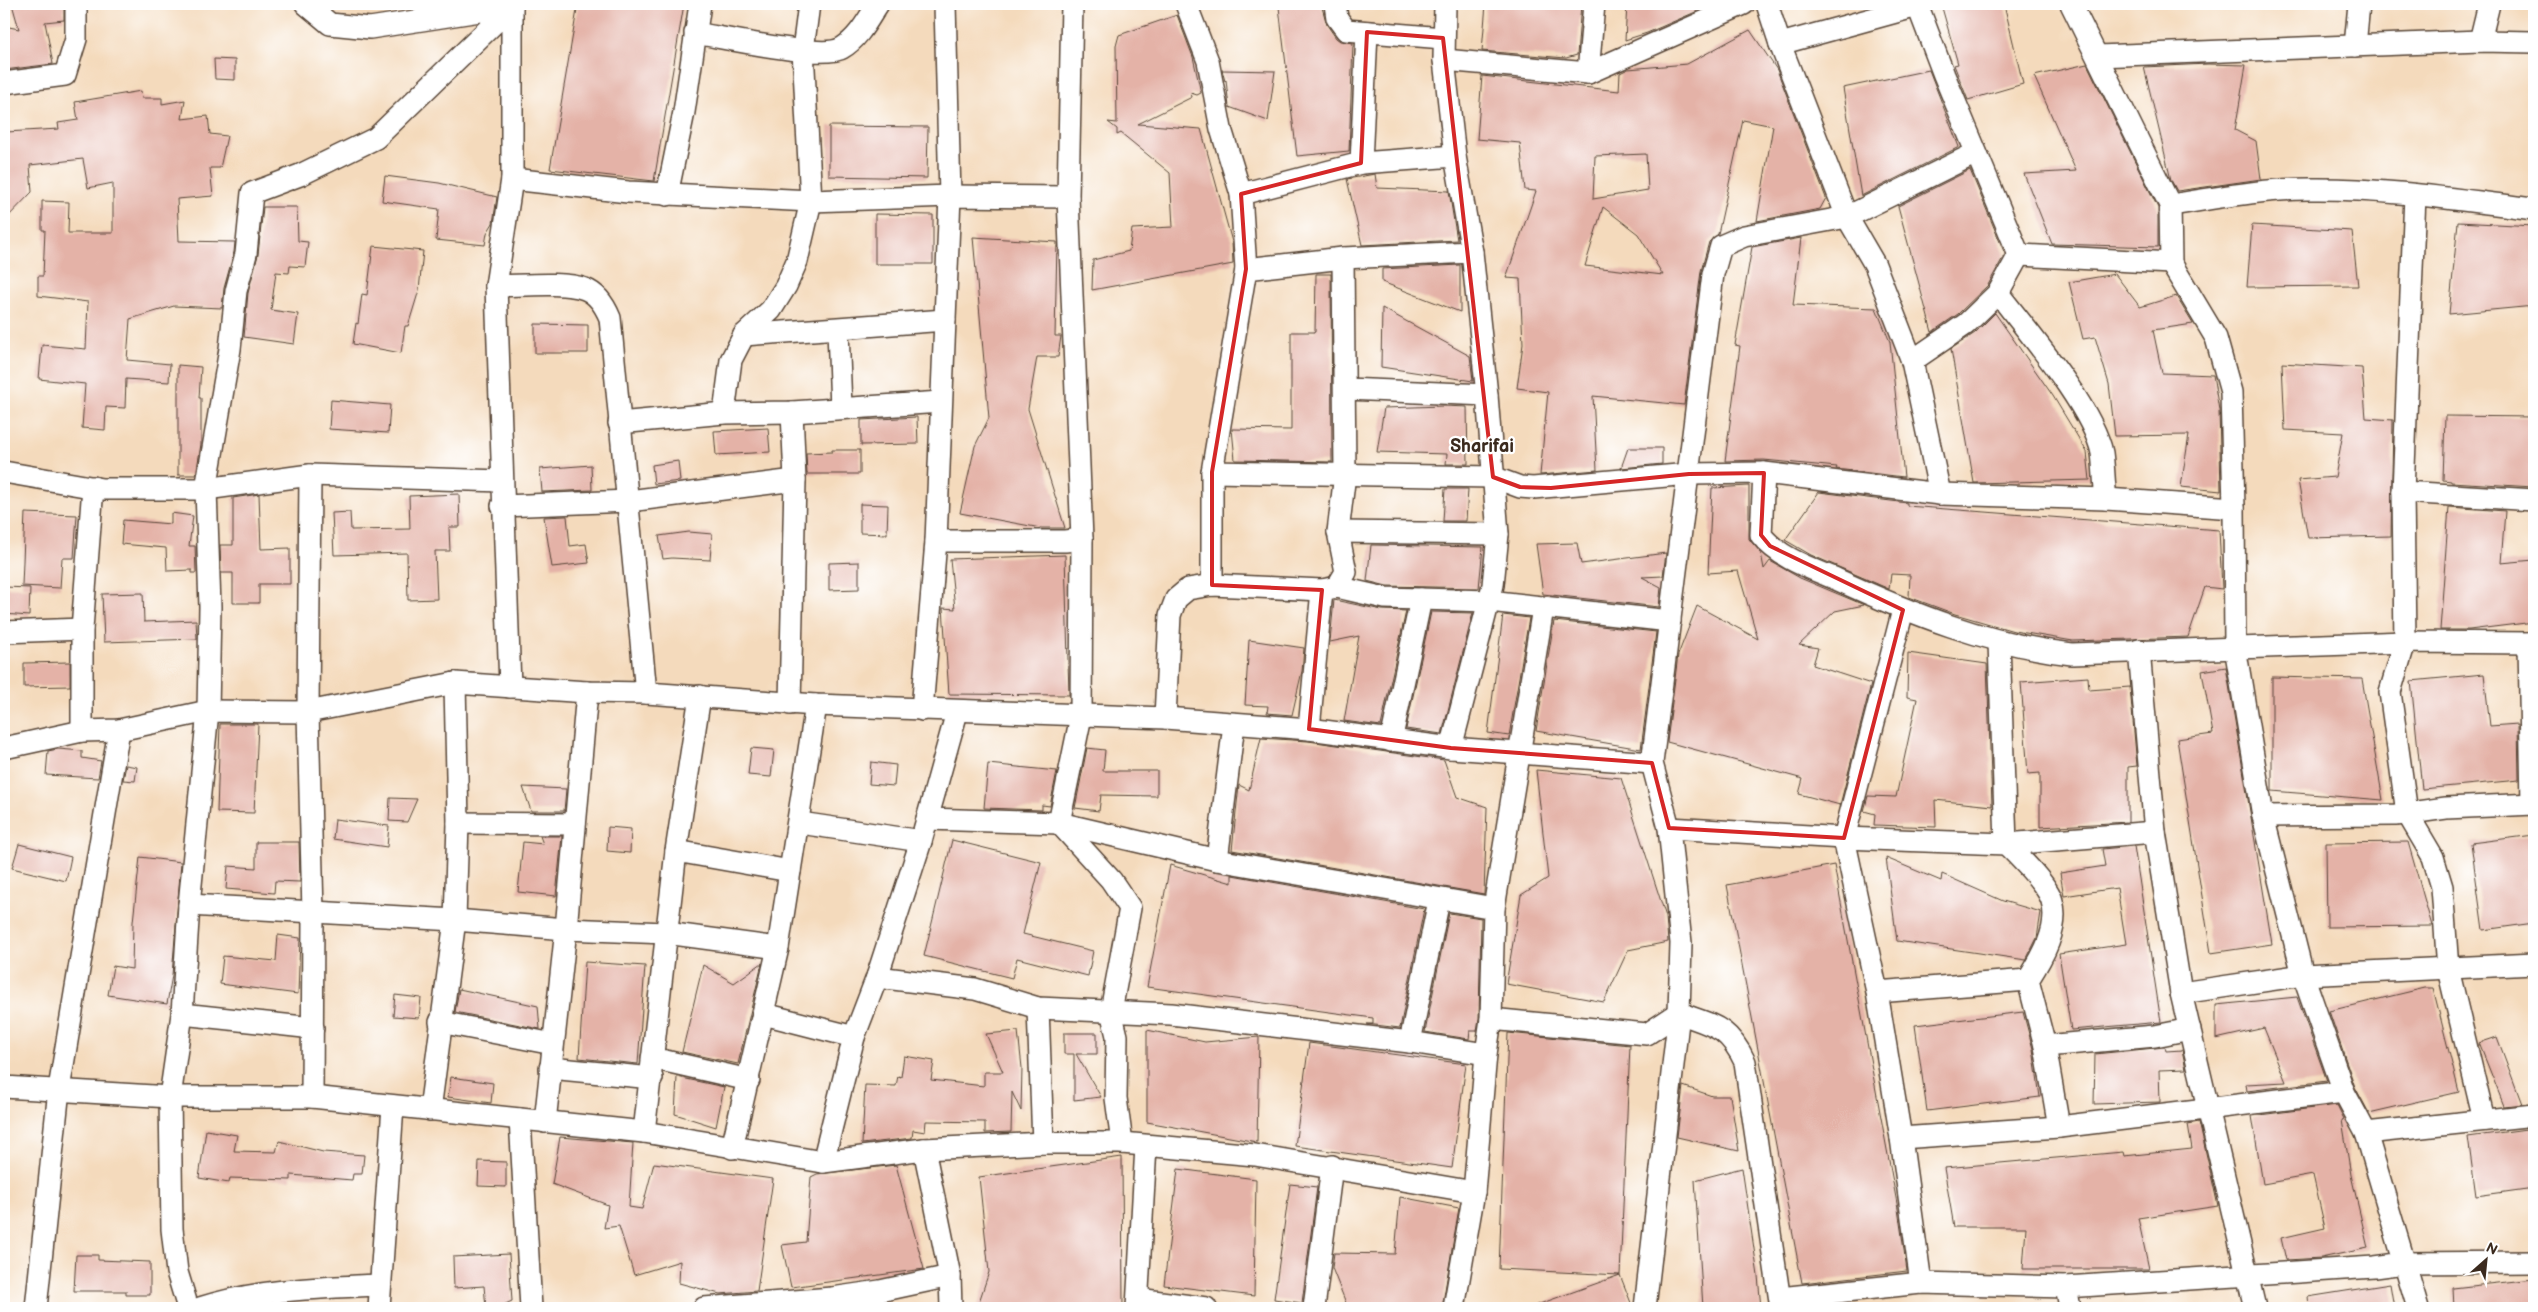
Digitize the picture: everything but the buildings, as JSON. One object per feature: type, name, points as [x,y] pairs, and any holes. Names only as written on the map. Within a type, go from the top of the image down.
[{"type":"street","points":[[4,83],[65,75],[76,39],[76,4]]},
{"type":"street","points":[[306,4],[330,24],[370,28],[512,5]]},
{"type":"street","points":[[667,195],[684,112],[694,33],[700,4]]},
{"type":"street","points":[[724,412],[731,360],[744,335],[770,310],[786,286],[797,261],[810,201],[803,50],[809,4]]},
{"type":"street","points":[[694,33],[803,50],[841,49],[860,32],[878,4]]},
{"type":"street","points":[[922,710],[936,540],[950,196],[945,4]]},
{"type":"street","points":[[1059,824],[1081,716],[1082,539],[1068,197],[1072,4]]},
{"type":"street","points":[[1186,4],[1208,61],[1221,129],[1242,194],[1246,269],[1212,472],[1212,585]]},
{"type":"street","points":[[1335,4],[1337,18],[1346,30],[1443,38]]},
{"type":"street","points":[[1445,4],[1444,60],[1455,156],[1472,252],[1487,395],[1498,534],[1493,585],[1451,748]]},
{"type":"street","points":[[1588,73],[1594,4]]},
{"type":"street","points":[[1444,60],[1588,73],[1744,4]]},
{"type":"street","points":[[1767,4],[1780,44],[1847,217],[1878,274],[1912,361],[1940,494]]},
{"type":"street","points":[[2071,4],[2170,205],[2171,263],[2216,338],[2230,392],[2234,508],[2235,647],[2263,816],[2304,976],[2344,1092],[2366,1133],[2418,1308]]},
{"type":"street","points":[[2355,46],[2359,4]]},
{"type":"street","points":[[2480,41],[2489,4]]},
{"type":"street","points":[[510,688],[502,506],[496,286],[512,179],[512,5]]},
{"type":"street","points":[[188,1308],[177,1272],[172,1229],[170,1097],[182,1014],[189,905],[208,711],[210,607],[206,488],[230,348],[236,291],[246,254],[252,193],[300,176],[376,138],[512,5]]},
{"type":"street","points":[[1780,44],[1918,5],[1976,153],[2019,255]]},
{"type":"street","points":[[1361,163],[1366,32]]},
{"type":"street","points":[[2098,56],[2480,41],[2534,42]]},
{"type":"street","points":[[1645,1308],[1679,1013],[1681,943],[1669,828],[1652,763],[1713,274],[1721,246],[1744,236],[1847,217],[1976,153]]},
{"type":"street","points":[[1242,194],[1361,163],[1455,156]]},
{"type":"street","points":[[512,179],[667,195],[810,201],[950,196],[1068,197]]},
{"type":"street","points":[[2170,205],[2263,191],[2311,189],[2415,195],[2534,209]]},
{"type":"street","points":[[2415,195],[2403,492],[2405,642],[2390,692],[2407,813],[2433,857],[2442,887],[2448,969],[2484,1120]]},
{"type":"street","points":[[1246,269],[1343,258],[1472,252]]},
{"type":"street","points":[[2019,255],[2171,263]]},
{"type":"street","points":[[1912,361],[1966,324],[1998,293],[2019,255]]},
{"type":"street","points":[[1309,728],[1330,588],[1346,572],[1338,532],[1345,474],[1346,389],[1343,258]]},
{"type":"street","points":[[496,286],[556,285],[585,289],[603,302],[610,318],[646,693]]},
{"type":"street","points":[[1998,293],[2076,398],[2090,424],[2102,452],[2106,499]]},
{"type":"street","points":[[744,335],[838,330],[944,320]]},
{"type":"street","points":[[838,330],[841,408]]},
{"type":"street","points":[[1346,389],[1487,395]]},
{"type":"street","points":[[620,423],[724,412],[792,412],[941,402]]},
{"type":"street","points":[[790,704],[795,480],[792,412]]},
{"type":"street","points":[[4,472],[93,487],[206,488],[310,475],[502,481]]},
{"type":"street","points":[[1212,472],[1494,477],[1520,487],[1551,488],[1689,474],[1764,473],[1940,494],[2106,499],[2234,508]]},
{"type":"street","points":[[1764,473],[1761,535],[1770,546],[1796,561],[1903,610],[1999,642],[2034,650],[2072,654],[2139,650],[2405,642],[2532,643],[2533,803],[2446,808],[2407,813],[2263,816]]},
{"type":"street","points":[[310,475],[308,712],[313,913],[312,1097]]},
{"type":"street","points":[[502,506],[629,501],[795,480]]},
{"type":"street","points":[[82,731],[82,629],[93,487]]},
{"type":"street","points":[[2403,492],[2534,500]]},
{"type":"street","points":[[1338,532],[1498,534]]},
{"type":"street","points":[[936,540],[1065,541],[1082,539]]},
{"type":"street","points":[[1165,718],[1170,615],[1176,599],[1188,588],[1212,585],[1330,588],[1385,598],[1489,601],[1670,621]]},
{"type":"street","points":[[1391,741],[1421,599]]},
{"type":"street","points":[[1454,1308],[1474,1192],[1486,1054],[1491,1019],[1494,908],[1543,608]]},
{"type":"street","points":[[1903,610],[1844,838],[1877,992],[1901,1138],[1921,1283]]},
{"type":"street","points":[[4,632],[82,629]]},
{"type":"street","points":[[1999,642],[2006,844],[2037,877],[2052,900],[2054,922],[2045,953],[2028,980],[2045,1046],[2059,1127]]},
{"type":"street","points":[[2139,650],[2155,832],[2181,993],[2255,1308]]},
{"type":"street","points":[[4,748],[82,731],[119,730],[208,711],[308,712],[455,684],[586,692],[700,696],[790,704],[957,712],[1165,718],[1309,728],[1451,748],[1652,763]]},
{"type":"street","points":[[430,1110],[440,1022],[455,920],[458,823],[455,684]]},
{"type":"street","points":[[545,1122],[566,929],[586,692]]},
{"type":"street","points":[[644,1132],[676,851],[700,696]]},
{"type":"street","points":[[732,1148],[778,948],[790,871],[800,823],[816,705]]},
{"type":"street","points":[[822,1162],[854,1037],[877,977],[921,841],[957,712]]},
{"type":"street","points":[[1217,860],[1234,724]]},
{"type":"street","points":[[36,1308],[58,1089],[119,730]]},
{"type":"street","points":[[927,819],[1059,824],[1217,860],[1439,900],[1494,908]]},
{"type":"street","points":[[458,823],[575,824]]},
{"type":"street","points":[[800,823],[921,841]]},
{"type":"street","points":[[1059,824],[1111,880],[1130,908],[1110,1011],[1117,1036],[1116,1098],[1122,1143]]},
{"type":"street","points":[[1669,828],[1844,838],[2006,844],[2155,832]]},
{"type":"street","points":[[676,851],[790,871]]},
{"type":"street","points":[[1410,1042],[1439,900]]},
{"type":"street","points":[[189,905],[455,920],[566,929],[666,932],[778,948]]},
{"type":"street","points":[[2181,993],[2304,976],[2534,964]]},
{"type":"street","points":[[877,977],[975,989],[1038,1008],[1171,1014],[1410,1042],[1486,1054]]},
{"type":"street","points":[[1877,992],[2028,980]]},
{"type":"street","points":[[1038,1008],[1043,1143]]},
{"type":"street","points":[[1491,1019],[1647,1034],[1679,1013]]},
{"type":"street","points":[[1679,1013],[1724,1030],[1736,1043],[1744,1062],[1780,1303],[1921,1283],[2066,1287],[2374,1267],[2404,1262],[2534,1262]]},
{"type":"street","points":[[182,1014],[313,1028]]},
{"type":"street","points":[[764,1014],[854,1037]]},
{"type":"street","points":[[440,1022],[553,1044]]},
{"type":"street","points":[[2045,1046],[2155,1036],[2190,1029]]},
{"type":"street","points":[[550,1068],[652,1068],[749,1080]]},
{"type":"street","points":[[4,1087],[170,1097],[312,1097],[644,1132],[822,1162],[924,1149],[1043,1143],[1122,1143],[1255,1156],[1332,1166],[1474,1192]]},
{"type":"street","points":[[1901,1138],[2059,1127],[2344,1092]]},
{"type":"street","points":[[378,1308],[393,1106]]},
{"type":"street","points":[[2366,1133],[2534,1114]]},
{"type":"street","points":[[520,1119],[531,1308]]},
{"type":"street","points":[[1146,1146],[1138,1304],[1206,1308]]},
{"type":"street","points":[[924,1149],[950,1276],[951,1308]]},
{"type":"street","points":[[1314,1308],[1332,1166]]},
{"type":"street","points":[[704,1308],[756,1306],[880,1291],[950,1276]]},
{"type":"street","points":[[200,1308],[234,1297],[282,1290],[379,1285]]},
{"type":"street","points":[[2066,1287],[2070,1308]]},
{"type":"highlighted area","points":[[1367,32],[1443,38],[1493,477],[1520,487],[1551,488],[1689,474],[1764,473],[1761,535],[1770,546],[1903,610],[1844,838],[1669,828],[1652,763],[1451,748],[1309,729],[1322,590],[1212,585],[1212,472],[1246,269],[1241,194],[1361,163]]},
{"type":"district","name":"Sharifai","points":[[1482,446]]}]
